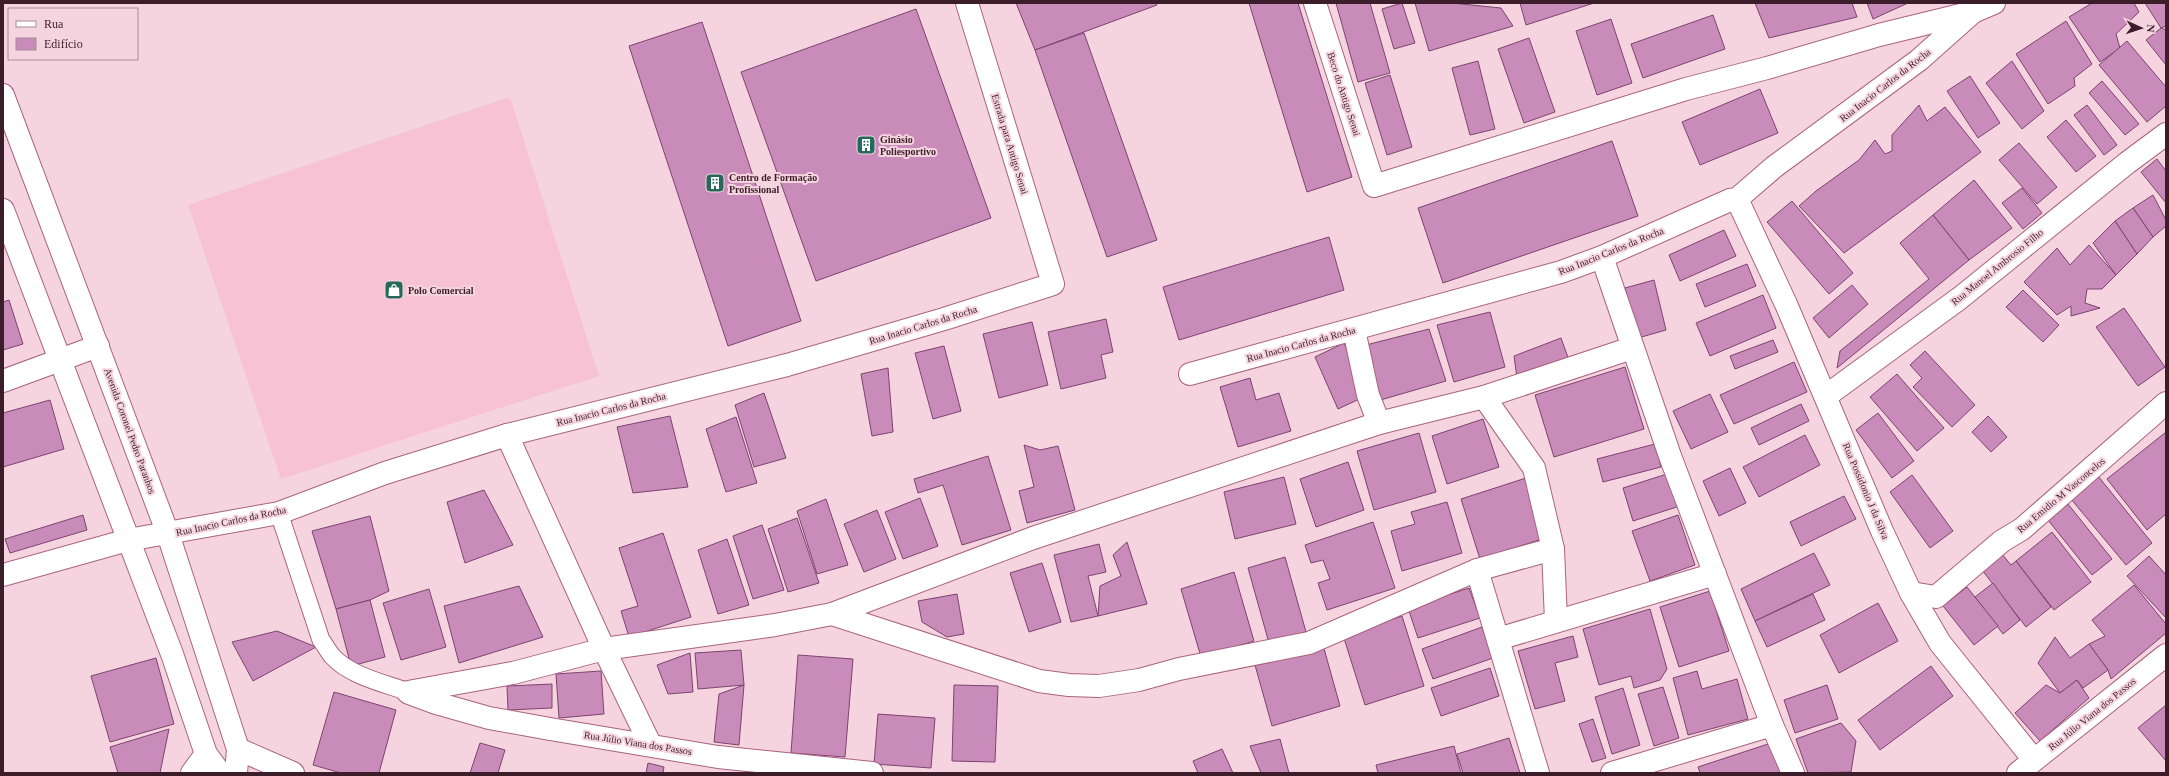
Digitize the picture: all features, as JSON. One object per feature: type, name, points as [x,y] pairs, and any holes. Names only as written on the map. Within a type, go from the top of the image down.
[{"type":"street","name":"Estrada para Antigo Senai","points":[[967,3],[1054,284]]},
{"type":"street","name":"Beco do Antigo Senai","points":[[1315,3],[1374,186]]},
{"type":"street","name":"Rua Inacio Carlos da Rocha","points":[[1374,186],[1686,89],[1768,68],[1879,35],[1974,12],[1994,3]]},
{"type":"street","name":"Rua Inacio Carlos da Rocha","points":[[1190,374],[1532,281],[1602,256],[1730,200],[1737,199],[1774,167],[1919,60],[1974,12]]},
{"type":"street","name":"Avenida Coronel Pedro Paranhos","points":[[3,97],[168,534],[238,749],[236,773]]},
{"type":"street","name":"Rua Manoel Ambrosio Filho","points":[[1826,396],[1960,298],[2059,217],[2166,134]]},
{"type":"street","name":"Rua Possidonio J da Silva","points":[[1737,199],[1786,304],[1882,531],[1911,593],[1945,649],[2026,767]]},
{"type":"street","points":[[3,210],[180,676],[206,754],[220,773]]},
{"type":"street","points":[[1602,256],[1632,348],[1715,574],[1772,725],[1793,773]]},
{"type":"street","name":"Rua Inacio Carlos da Rocha","points":[[3,575],[128,540],[279,513],[385,473],[508,435],[787,365],[944,319],[1054,284]]},
{"type":"street","points":[[1354,330],[1368,395],[1379,424]]},
{"type":"street","points":[[3,381],[98,346]]},
{"type":"street","points":[[408,692],[513,673],[604,649],[775,625],[832,614],[1033,538],[1379,424],[1484,396],[1632,348]]},
{"type":"street","points":[[1484,396],[1534,468],[1553,549],[1556,621]]},
{"type":"street","name":"Rua Emidio M Vasconcelos","points":[[1911,593],[1936,597],[2002,541],[2022,530],[2166,403]]},
{"type":"street","points":[[508,435],[604,649],[650,744]]},
{"type":"street","points":[[832,614],[1039,680],[1069,685],[1099,686],[1139,680],[1179,669],[1309,643],[1477,570],[1553,549]]},
{"type":"street","points":[[1477,570],[1538,773]]},
{"type":"street","points":[[1498,639],[1715,574]]},
{"type":"street","name":"Rua Júlio Viana dos Passos","points":[[2026,767],[2166,654]]},
{"type":"street","name":"Rua Júlio Viana dos Passos","points":[[408,692],[436,703],[489,718],[650,744],[718,757],[872,773]]},
{"type":"street","points":[[1612,773],[1772,725]]},
{"type":"street","points":[[192,773],[206,754],[238,749],[292,773]]},
{"type":"lane","points":[[279,513],[322,640],[332,656],[343,665],[358,673],[408,692]]},
{"type":"shaded area","name":"Polo Comercial","points":[[510,97],[599,376],[281,479],[188,205]]},
{"type":"building","points":[[1016,3],[1156,3],[1157,5],[1035,50]]},
{"type":"building","points":[[1249,3],[1298,3],[1352,177],[1307,192]]},
{"type":"building","points":[[1336,3],[1370,3],[1390,73],[1358,82]]},
{"type":"building","points":[[1402,3],[1415,43],[1394,49],[1382,9]]},
{"type":"building","points":[[1415,3],[1452,3],[1501,8],[1513,26],[1429,51]]},
{"type":"building","points":[[1520,3],[1594,3],[1526,25]]},
{"type":"building","points":[[1755,3],[1852,3],[1857,17],[1769,38]]},
{"type":"building","points":[[1867,3],[1908,3],[1873,19]]},
{"type":"building","points":[[2092,3],[2134,3],[2139,12],[2116,34],[2120,48],[2100,62],[2069,17]]},
{"type":"building","points":[[2145,3],[2166,3],[2166,26],[2161,28]]},
{"type":"building","name":"Ginásio Poliesportivo","points":[[916,9],[991,218],[816,281],[741,72]]},
{"type":"building","points":[[1713,15],[1725,49],[1643,78],[1631,44]]},
{"type":"building","points":[[1611,19],[1632,83],[1597,95],[1576,31]]},
{"type":"building","points":[[2066,21],[2092,64],[2074,78],[2075,86],[2048,104],[2016,54]]},
{"type":"building","name":"Centro de Formação Profissional","points":[[702,22],[801,321],[728,346],[629,46]]},
{"type":"building","points":[[2161,28],[2166,30],[2166,65],[2146,40]]},
{"type":"building","points":[[1084,33],[1157,240],[1107,257],[1035,50]]},
{"type":"building","points":[[1529,38],[1555,112],[1524,123],[1498,49]]},
{"type":"building","points":[[2127,41],[2166,87],[2166,106],[2147,122],[2099,65]]},
{"type":"building","points":[[1478,61],[1495,129],[1470,135],[1452,68]]},
{"type":"building","points":[[2012,61],[2044,111],[2022,129],[1986,83]]},
{"type":"building","points":[[1390,75],[1412,147],[1387,155],[1365,83]]},
{"type":"building","points":[[1970,76],[2000,123],[1978,138],[1947,91]]},
{"type":"building","points":[[2102,81],[2139,124],[2125,135],[2089,93]]},
{"type":"building","points":[[1760,89],[1778,133],[1700,165],[1682,122]]},
{"type":"building","points":[[1919,105],[1927,121],[1945,107],[1981,152],[1844,253],[1799,206],[1816,191],[1859,160],[1875,140],[1885,154],[1892,151],[1892,135]]},
{"type":"building","points":[[2087,105],[2117,145],[2104,155],[2074,115]]},
{"type":"building","points":[[2066,120],[2096,156],[2076,172],[2047,137]]},
{"type":"building","points":[[1612,141],[1638,216],[1443,283],[1418,208]]},
{"type":"building","points":[[2019,143],[2057,187],[2037,204],[1999,160]]},
{"type":"building","points":[[2157,159],[2166,171],[2166,203],[2141,172]]},
{"type":"building","points":[[1974,180],[2012,228],[1969,260],[1933,215]]},
{"type":"building","points":[[2022,188],[2042,213],[2023,229],[2002,203]]},
{"type":"building","points":[[2153,195],[2166,220],[2166,226],[2153,237],[2133,208]]},
{"type":"building","points":[[1792,201],[1853,273],[1829,294],[1767,222]]},
{"type":"building","points":[[2133,208],[2153,237],[2137,254],[2115,221]]},
{"type":"building","points":[[1933,215],[1969,260],[1837,368],[1840,351],[1929,279],[1900,243]]},
{"type":"building","points":[[2115,221],[2137,254],[2116,275],[2093,243]]},
{"type":"building","points":[[1724,230],[1736,256],[1680,281],[1669,255]]},
{"type":"building","points":[[1329,237],[1344,290],[1179,340],[1163,287]]},
{"type":"building","points":[[2089,245],[2116,275],[2102,289],[2087,289],[2085,303],[2100,308],[2071,316],[2071,306],[2057,315],[2024,282],[2057,248],[2070,265]]},
{"type":"building","points":[[1747,264],[1756,286],[1705,307],[1696,284]]},
{"type":"building","points":[[1654,280],[1666,330],[1638,338],[1625,288]]},
{"type":"building","points":[[1852,285],[1868,304],[1829,338],[1813,318]]},
{"type":"building","points":[[2023,290],[2059,325],[2043,342],[2006,307]]},
{"type":"building","points":[[1763,295],[1776,328],[1710,356],[1696,323]]},
{"type":"building","points":[[9,300],[23,344],[3,350],[3,302]]},
{"type":"building","points":[[2124,308],[2165,367],[2138,386],[2096,327]]},
{"type":"building","points":[[1490,312],[1505,367],[1454,382],[1437,325]]},
{"type":"building","points":[[1106,319],[1113,352],[1101,355],[1106,378],[1061,389],[1048,332]]},
{"type":"building","points":[[1032,322],[1048,385],[999,398],[983,334]]},
{"type":"building","points":[[1429,329],[1446,381],[1377,401],[1362,346]]},
{"type":"building","points":[[1561,338],[1570,363],[1517,378],[1514,356]]},
{"type":"building","points":[[1773,340],[1778,352],[1735,369],[1730,356]]},
{"type":"building","points":[[1344,343],[1368,395],[1338,409],[1315,357]]},
{"type":"building","points":[[944,346],[961,411],[933,419],[915,353]]},
{"type":"building","points":[[1925,351],[1975,405],[1952,427],[1913,387],[1922,378],[1910,365]]},
{"type":"building","points":[[1794,362],[1807,392],[1734,424],[1720,395]]},
{"type":"building","points":[[1625,367],[1644,429],[1554,457],[1535,395]]},
{"type":"building","points":[[888,368],[893,432],[872,436],[861,374]]},
{"type":"building","points":[[1897,374],[1944,428],[1917,451],[1870,397]]},
{"type":"building","points":[[1250,378],[1256,400],[1279,393],[1291,431],[1238,447],[1220,387]]},
{"type":"building","points":[[764,393],[786,458],[754,467],[735,405]]},
{"type":"building","points":[[1710,394],[1728,432],[1691,449],[1673,411]]},
{"type":"building","points":[[50,400],[64,449],[3,467],[3,413]]},
{"type":"building","points":[[1801,404],[1809,421],[1759,445],[1751,428]]},
{"type":"building","points":[[1878,413],[1914,461],[1892,478],[1856,430]]},
{"type":"building","points":[[670,416],[688,487],[633,493],[617,427]]},
{"type":"building","points":[[1988,416],[2007,437],[1991,452],[1972,432]]},
{"type":"building","points":[[736,417],[757,483],[726,492],[706,429]]},
{"type":"building","points":[[1483,419],[1499,467],[1447,484],[1432,436]]},
{"type":"building","points":[[2166,432],[2166,514],[2147,530],[2107,479]]},
{"type":"building","points":[[1419,433],[1436,492],[1374,510],[1357,451]]},
{"type":"building","points":[[1805,435],[1820,465],[1759,497],[1743,467]]},
{"type":"building","points":[[1655,444],[1661,467],[1603,482],[1597,459]]},
{"type":"building","points":[[1024,445],[1040,450],[1058,446],[1075,510],[1027,523],[1019,491],[1034,487]]},
{"type":"building","points":[[988,456],[1011,530],[962,545],[943,485],[918,493],[914,479]]},
{"type":"building","points":[[1348,462],[1364,510],[1316,527],[1300,479]]},
{"type":"building","points":[[1730,468],[1746,503],[1719,516],[1703,481]]},
{"type":"building","points":[[1670,473],[1680,506],[1633,521],[1623,488]]},
{"type":"building","points":[[1912,475],[1953,531],[1930,548],[1890,492]]},
{"type":"building","points":[[2098,476],[2152,543],[2126,565],[2071,499]]},
{"type":"building","points":[[1284,477],[1296,524],[1235,539],[1224,492]]},
{"type":"building","points":[[1526,478],[1545,538],[1480,559],[1461,499]]},
{"type":"building","points":[[484,490],[513,545],[465,563],[447,502]]},
{"type":"building","points":[[1844,496],[1856,519],[1801,546],[1790,522]]},
{"type":"building","points":[[920,498],[938,546],[903,559],[885,512]]},
{"type":"building","points":[[826,499],[848,565],[817,574],[797,511]]},
{"type":"building","points":[[1447,502],[1462,553],[1402,571],[1391,531],[1415,524],[1411,512]]},
{"type":"building","points":[[2068,504],[2112,559],[2092,575],[2048,520]]},
{"type":"building","points":[[877,510],[896,559],[864,572],[844,524]]},
{"type":"building","points":[[83,515],[87,530],[10,553],[5,539]]},
{"type":"building","points":[[1678,515],[1695,565],[1650,581],[1632,531]]},
{"type":"building","points":[[370,516],[389,591],[370,600],[336,609],[312,531]]},
{"type":"building","points":[[797,518],[819,583],[788,592],[768,529]]},
{"type":"building","points":[[1373,522],[1395,588],[1327,610],[1318,583],[1330,579],[1323,560],[1311,563],[1305,545]]},
{"type":"building","points":[[762,525],[784,590],[753,599],[733,536]]},
{"type":"building","points":[[2052,532],[2091,582],[2054,610],[2016,561]]},
{"type":"building","points":[[663,533],[691,617],[629,637],[621,611],[638,606],[619,548]]},
{"type":"building","points":[[727,539],[749,605],[718,614],[698,550]]},
{"type":"building","points":[[1127,542],[1147,604],[1098,616],[1100,586],[1121,576],[1113,555]]},
{"type":"building","points":[[1099,544],[1106,572],[1088,576],[1098,616],[1071,622],[1054,555]]},
{"type":"building","points":[[1814,553],[1830,585],[1755,621],[1741,589]]},
{"type":"building","points":[[2002,554],[2011,565],[2016,561],[2051,607],[2026,627],[1982,570]]},
{"type":"building","points":[[2149,556],[2166,575],[2166,618],[2127,576]]},
{"type":"building","points":[[1285,557],[1306,632],[1269,643],[1248,568]]},
{"type":"building","points":[[1042,563],[1061,622],[1029,632],[1010,573]]},
{"type":"building","points":[[1234,572],[1254,641],[1201,657],[1181,589]]},
{"type":"building","points":[[1993,583],[2020,620],[2003,634],[1975,597]]},
{"type":"building","points":[[2134,585],[2166,624],[2166,633],[2111,679],[2108,670],[2089,644],[2105,636],[2092,620]]},
{"type":"building","points":[[519,586],[543,637],[459,663],[444,606]]},
{"type":"building","points":[[1967,587],[1998,626],[1974,645],[1943,606]]},
{"type":"building","points":[[1469,588],[1480,618],[1418,638],[1408,608]]},
{"type":"building","points":[[429,589],[446,647],[401,660],[383,603]]},
{"type":"building","points":[[1710,591],[1729,651],[1679,667],[1660,607]]},
{"type":"building","points":[[957,594],[964,634],[947,637],[922,622],[918,601]]},
{"type":"building","points":[[1813,594],[1825,620],[1767,647],[1755,621]]},
{"type":"building","points":[[370,600],[385,657],[351,666],[336,609]]},
{"type":"building","points":[[1878,603],[1898,641],[1839,673],[1820,635]]},
{"type":"building","points":[[1650,609],[1667,669],[1660,680],[1634,688],[1631,676],[1599,685],[1583,629]]},
{"type":"building","points":[[1402,616],[1424,686],[1365,705],[1343,635]]},
{"type":"building","points":[[1482,627],[1493,658],[1433,679],[1422,649]]},
{"type":"building","points":[[277,631],[316,647],[253,681],[232,642]]},
{"type":"building","points":[[1573,636],[1578,657],[1555,663],[1565,701],[1535,709],[1518,651]]},
{"type":"building","points":[[2055,637],[2070,658],[2089,644],[2108,670],[2083,688],[2077,680],[2060,693],[2038,663]]},
{"type":"building","points":[[1323,645],[1340,706],[1272,726],[1255,665]]},
{"type":"building","points":[[741,650],[744,685],[698,689],[695,653]]},
{"type":"building","points":[[690,653],[693,692],[668,694],[657,665]]},
{"type":"building","points":[[798,655],[853,659],[845,757],[791,753]]},
{"type":"building","points":[[156,658],[174,724],[110,742],[91,676]]},
{"type":"building","points":[[1931,666],[1953,696],[1880,750],[1858,720]]},
{"type":"building","points":[[1490,668],[1499,696],[1441,716],[1431,688]]},
{"type":"building","points":[[601,671],[604,714],[559,718],[556,674]]},
{"type":"building","points":[[1697,671],[1702,689],[1737,679],[1748,719],[1688,735],[1673,678]]},
{"type":"building","points":[[2077,680],[2089,698],[2040,741],[2015,713],[2046,685],[2060,693]]},
{"type":"building","points":[[552,684],[552,708],[508,710],[507,686]]},
{"type":"building","points":[[744,685],[739,745],[714,742],[719,694]]},
{"type":"building","points":[[954,685],[998,686],[995,762],[952,761]]},
{"type":"building","points":[[1827,685],[1838,719],[1795,733],[1784,700]]},
{"type":"building","points":[[1663,687],[1679,738],[1654,746],[1638,694]]},
{"type":"building","points":[[1623,688],[1640,745],[1612,754],[1595,697]]},
{"type":"building","points":[[334,692],[396,710],[379,773],[341,773],[313,765]]},
{"type":"building","points":[[2166,705],[2166,761],[2138,728]]},
{"type":"building","points":[[878,714],[935,718],[931,768],[874,764]]},
{"type":"building","points":[[1593,719],[1606,758],[1592,762],[1579,724]]},
{"type":"building","points":[[1841,723],[1856,741],[1851,772],[1808,773],[1796,739]]},
{"type":"building","points":[[169,729],[160,773],[118,773],[110,747]]},
{"type":"building","points":[[1509,738],[1520,773],[1463,773],[1457,754]]},
{"type":"building","points":[[1280,739],[1289,773],[1261,773],[1250,746]]},
{"type":"building","points":[[480,743],[505,750],[498,773],[470,773]]},
{"type":"building","points":[[1771,743],[1781,773],[1700,773],[1698,767]]},
{"type":"building","points":[[1454,746],[1461,773],[1378,773],[1376,765]]},
{"type":"building","points":[[1222,749],[1233,773],[1198,773],[1193,761]]},
{"type":"building","points":[[648,763],[664,767],[663,773],[646,773]]},
{"type":"place","name":"Ginásio Poliesportivo","points":[[866,145]]},
{"type":"place","name":"Centro de Formação Profissional","points":[[715,183]]},
{"type":"place","name":"Polo Comercial","points":[[394,290]]}]
